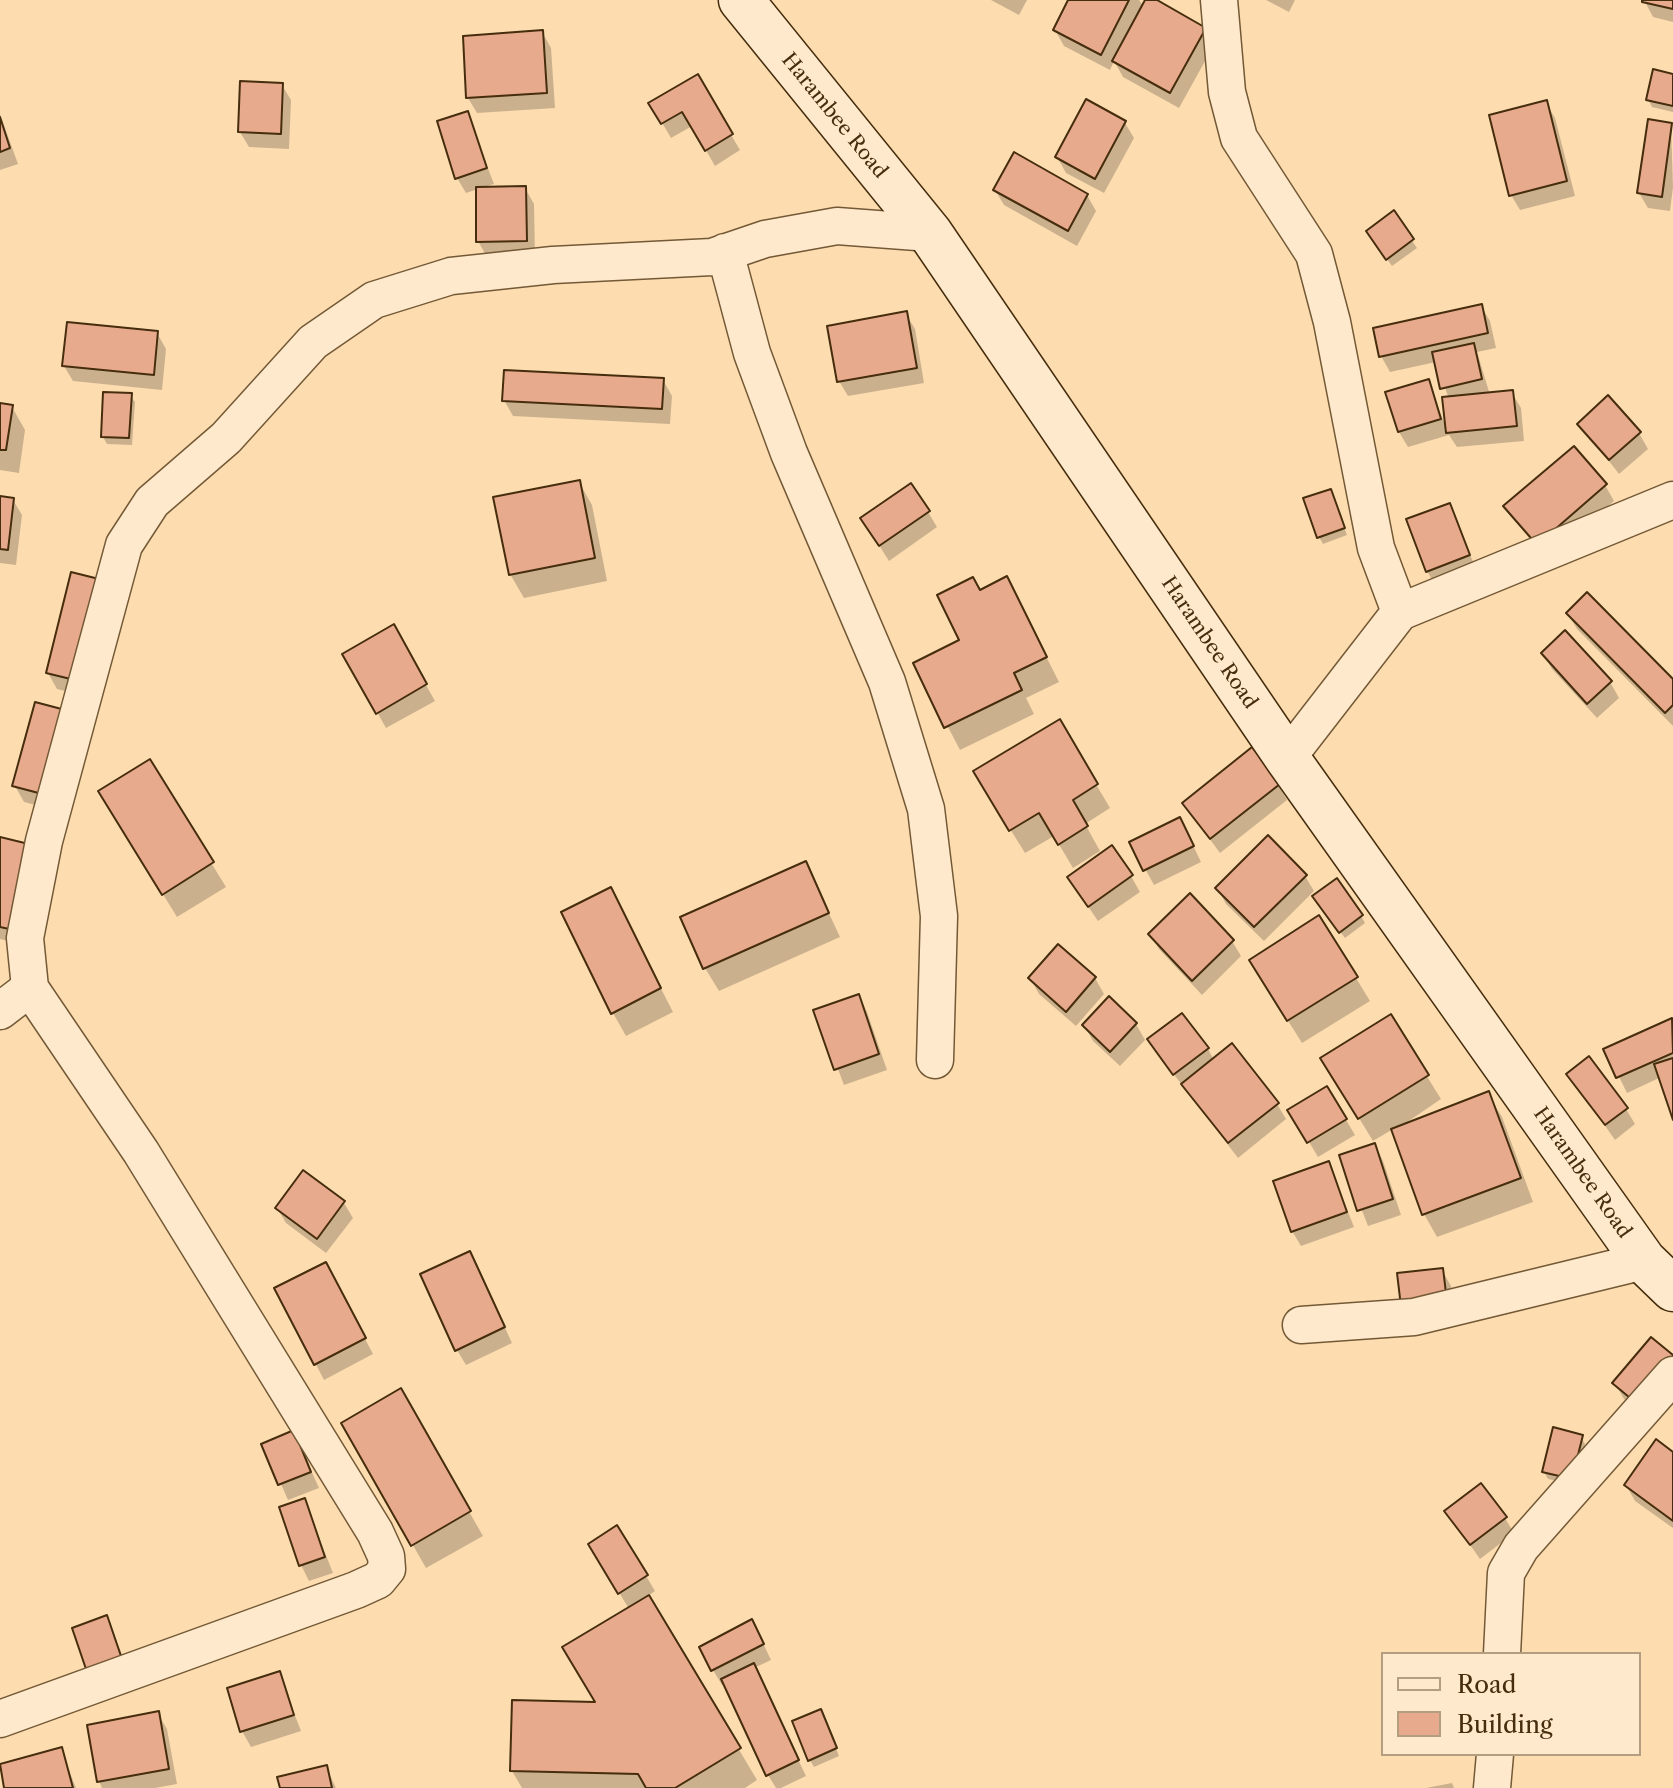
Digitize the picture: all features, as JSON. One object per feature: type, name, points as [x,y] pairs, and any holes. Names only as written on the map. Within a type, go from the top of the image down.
[{"type":"main road","name":"Harambee Road","points":[[741,0],[930,233],[1287,758],[1659,1275]]},
{"type":"street","points":[[1219,0],[1227,92],[1239,138],[1314,254],[1332,322],[1376,548],[1400,612]]},
{"type":"street","points":[[0,1719],[356,1590],[378,1580],[387,1569],[386,1556],[366,1518],[141,1152],[30,988],[25,938],[44,841],[124,545],[152,502],[226,438],[313,342],[374,300],[451,276],[553,265],[712,257],[765,239],[837,226],[930,233]]},
{"type":"street","points":[[725,252],[752,353],[789,453],[887,682],[926,809],[939,916],[935,1060]]},
{"type":"street","points":[[1287,758],[1400,612],[1673,500]]},
{"type":"street","points":[[0,1011],[30,988]]},
{"type":"street","points":[[1301,1325],[1414,1317],[1659,1275]]},
{"type":"street","points":[[1502,1652],[1506,1573],[1521,1547],[1673,1375]]},
{"type":"street","points":[[1492,1788],[1495,1756]]},
{"type":"building","points":[[1068,0],[1129,0],[1101,55],[1053,30]]},
{"type":"building","points":[[1145,0],[1157,0],[1206,28],[1170,93],[1112,61]]},
{"type":"building","points":[[1673,0],[1673,9],[1642,2]]},
{"type":"building","points":[[543,30],[547,93],[466,98],[463,36]]},
{"type":"building","points":[[1653,69],[1673,74],[1673,106],[1646,100]]},
{"type":"building","points":[[698,74],[733,134],[705,151],[682,112],[661,124],[648,103]]},
{"type":"building","points":[[240,81],[283,83],[281,134],[238,132]]},
{"type":"building","points":[[1086,99],[1126,121],[1095,179],[1055,157]]},
{"type":"building","points":[[1547,100],[1567,181],[1509,196],[1489,115]]},
{"type":"building","points":[[468,111],[487,168],[455,179],[437,121]]},
{"type":"building","points":[[0,117],[10,148],[0,152]]},
{"type":"building","points":[[1648,119],[1672,123],[1662,197],[1637,193]]},
{"type":"building","points":[[1014,152],[1088,194],[1068,231],[993,190]]},
{"type":"building","points":[[526,186],[527,241],[476,242],[476,187]]},
{"type":"building","points":[[1394,210],[1414,239],[1386,260],[1366,231]]},
{"type":"building","points":[[1482,304],[1488,333],[1379,357],[1373,328]]},
{"type":"building","points":[[907,311],[917,368],[837,382],[827,326]]},
{"type":"building","points":[[67,322],[158,331],[154,375],[62,366]]},
{"type":"building","points":[[1474,343],[1482,379],[1440,389],[1432,352]]},
{"type":"building","points":[[504,370],[664,378],[662,409],[502,401]]},
{"type":"building","points":[[1429,379],[1441,419],[1398,432],[1385,392]]},
{"type":"building","points":[[1513,390],[1517,426],[1446,433],[1442,397]]},
{"type":"building","points":[[103,392],[132,393],[129,438],[101,437]]},
{"type":"building","points":[[1608,395],[1641,432],[1609,460],[1577,424]]},
{"type":"building","points":[[0,403],[13,405],[6,450],[0,450]]},
{"type":"building","points":[[1574,446],[1607,484],[1537,545],[1503,506]]},
{"type":"building","points":[[580,480],[595,558],[509,575],[493,497]]},
{"type":"building","points":[[911,483],[930,511],[879,546],[860,518]]},
{"type":"building","points":[[1331,489],[1345,528],[1317,538],[1303,498]]},
{"type":"building","points":[[0,496],[14,498],[8,550],[0,549]]},
{"type":"building","points":[[1450,503],[1470,555],[1426,572],[1406,519]]},
{"type":"building","points":[[71,572],[107,581],[83,682],[46,673]]},
{"type":"building","points":[[1007,576],[1047,657],[1014,673],[1022,690],[944,728],[913,663],[959,640],[937,595],[973,577],[980,590]]},
{"type":"building","points":[[1587,592],[1673,679],[1673,705],[1665,713],[1566,613]]},
{"type":"building","points":[[394,624],[427,684],[376,714],[342,654]]},
{"type":"building","points":[[1565,630],[1612,681],[1587,704],[1541,653]]},
{"type":"building","points":[[35,702],[73,712],[50,796],[12,786]]},
{"type":"building","points":[[1060,719],[1098,784],[1073,800],[1088,826],[1058,845],[1039,813],[1009,831],[973,771]]},
{"type":"building","points":[[1252,747],[1280,784],[1210,839],[1182,803]]},
{"type":"building","points":[[150,759],[214,862],[162,895],[98,791]]},
{"type":"building","points":[[1180,817],[1194,846],[1143,871],[1129,842]]},
{"type":"building","points":[[1268,835],[1307,875],[1254,927],[1215,888]]},
{"type":"building","points":[[0,837],[37,846],[18,931],[0,927]]},
{"type":"building","points":[[1112,845],[1133,875],[1088,907],[1067,877]]},
{"type":"building","points":[[806,861],[829,913],[703,969],[680,917]]},
{"type":"building","points":[[1337,878],[1363,915],[1339,933],[1312,896]]},
{"type":"building","points":[[611,887],[661,988],[611,1014],[561,912]]},
{"type":"building","points":[[1190,893],[1234,940],[1192,981],[1148,934]]},
{"type":"building","points":[[1319,915],[1358,977],[1287,1021],[1249,960]]},
{"type":"building","points":[[1058,944],[1096,977],[1066,1012],[1028,978]]},
{"type":"building","points":[[859,994],[879,1054],[834,1070],[813,1010]]},
{"type":"building","points":[[1109,996],[1137,1023],[1110,1052],[1082,1025]]},
{"type":"building","points":[[1182,1013],[1209,1048],[1173,1075],[1147,1039]]},
{"type":"building","points":[[1391,1014],[1429,1075],[1358,1119],[1320,1058]]},
{"type":"building","points":[[1672,1018],[1673,1053],[1616,1078],[1603,1049]]},
{"type":"building","points":[[1232,1043],[1279,1103],[1228,1143],[1181,1084]]},
{"type":"building","points":[[1589,1056],[1628,1108],[1605,1125],[1566,1074]]},
{"type":"building","points":[[1673,1058],[1673,1120],[1654,1064]]},
{"type":"building","points":[[1327,1086],[1347,1119],[1307,1143],[1287,1110]]},
{"type":"building","points":[[1489,1091],[1521,1178],[1422,1215],[1391,1129]]},
{"type":"building","points":[[1375,1143],[1393,1199],[1357,1211],[1339,1155]]},
{"type":"building","points":[[1329,1161],[1347,1212],[1291,1232],[1273,1181]]},
{"type":"building","points":[[303,1170],[345,1201],[317,1239],[275,1208]]},
{"type":"building","points":[[470,1251],[505,1327],[455,1351],[420,1274]]},
{"type":"building","points":[[326,1262],[366,1338],[314,1365],[274,1288]]},
{"type":"building","points":[[1443,1268],[1448,1310],[1402,1315],[1397,1273]]},
{"type":"building","points":[[1651,1337],[1673,1355],[1673,1369],[1641,1407],[1612,1383]]},
{"type":"building","points":[[401,1388],[471,1511],[411,1546],[341,1423]]},
{"type":"building","points":[[1553,1427],[1583,1435],[1572,1479],[1542,1472]]},
{"type":"building","points":[[294,1430],[311,1472],[278,1485],[261,1444]]},
{"type":"building","points":[[1656,1439],[1673,1452],[1673,1521],[1624,1485]]},
{"type":"building","points":[[1481,1483],[1507,1517],[1470,1545],[1444,1511]]},
{"type":"building","points":[[305,1498],[325,1557],[299,1566],[279,1507]]},
{"type":"building","points":[[617,1525],[648,1575],[618,1594],[588,1544]]},
{"type":"building","points":[[649,1595],[741,1748],[675,1788],[646,1788],[638,1774],[510,1771],[512,1700],[595,1702],[562,1647]]},
{"type":"building","points":[[107,1615],[122,1659],[87,1672],[72,1628]]},
{"type":"building","points":[[752,1619],[764,1644],[711,1671],[699,1647]]},
{"type":"building","points":[[754,1663],[799,1760],[766,1776],[721,1679]]},
{"type":"building","points":[[280,1671],[294,1715],[240,1732],[227,1688]]},
{"type":"building","points":[[821,1709],[837,1748],[808,1761],[792,1721]]},
{"type":"building","points":[[159,1711],[169,1769],[97,1782],[87,1725]]},
{"type":"building","points":[[62,1747],[73,1788],[4,1788],[0,1764]]},
{"type":"building","points":[[327,1765],[332,1788],[280,1788],[277,1777]]}]
